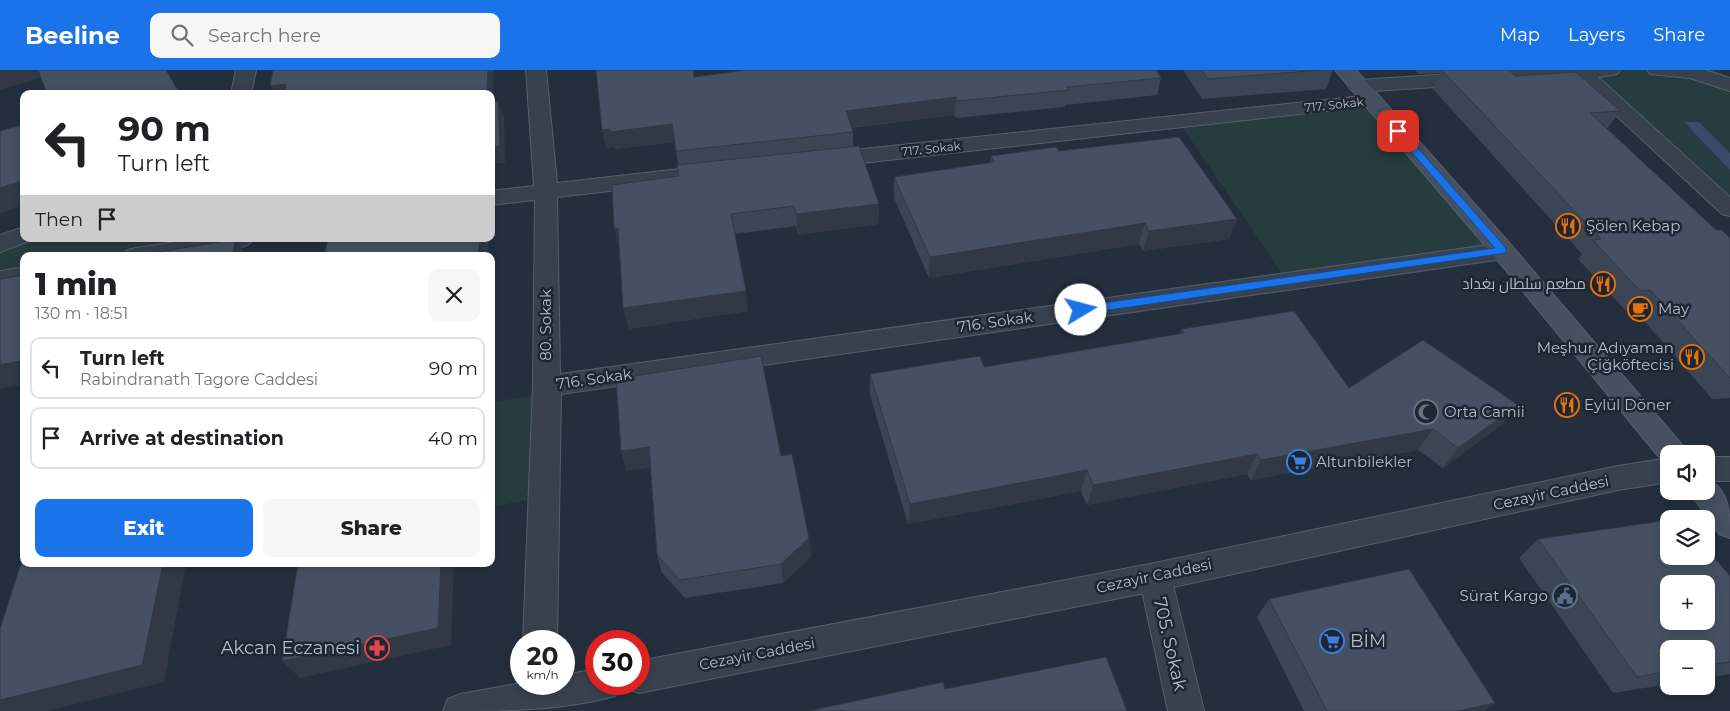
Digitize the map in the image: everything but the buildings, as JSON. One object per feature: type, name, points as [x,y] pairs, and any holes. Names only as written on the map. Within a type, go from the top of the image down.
[{"type":"main road","points":[[1359,86],[1503,251],[1665,445]]},
{"type":"main road","points":[[1711,500],[1730,525]]},
{"type":"street","points":[[242,90],[246,70]]},
{"type":"street","name":"80. Sokak","points":[[536,70],[546,191],[547,386],[540,630]]},
{"type":"street","name":"717. Sokak","points":[[803,163],[1359,86],[1610,70]]},
{"type":"street","points":[[1657,70],[1692,72],[1730,83]]},
{"type":"street","points":[[1720,70],[1730,83]]},
{"type":"street","points":[[1581,72],[1730,209]]},
{"type":"street","points":[[495,197],[724,172]]},
{"type":"street","points":[[0,244],[20,236]]},
{"type":"street","points":[[157,252],[209,242]]},
{"type":"street","name":"716. Sokak","points":[[547,386],[1503,251]]},
{"type":"street","points":[[0,279],[20,276]]},
{"type":"street","points":[[1715,469],[1730,470]]},
{"type":"street","name":"Cezayir Caddesi","points":[[650,675],[1155,577],[1618,478],[1660,471]]},
{"type":"street","name":"705. Sokak","points":[[1155,577],[1186,711]]},
{"type":"street","points":[[461,711],[585,688]]},
{"type":"green space","points":[[1610,70],[1720,70],[1730,82],[1730,209],[1581,72]]},
{"type":"green space","points":[[1373,102],[1503,251],[1287,281],[1179,122]]},
{"type":"green space","points":[[20,240],[20,242],[214,242],[160,252],[20,252],[20,276],[0,279],[0,244]]},
{"type":"green space","points":[[547,394],[544,497],[495,506],[495,401]]},
{"type":"water","points":[[1684,122],[1699,122],[1730,153],[1730,170]]},
{"type":"place","name":"Şölen Kebap","points":[[1568,226]]},
{"type":"place","name":"مطعم سلطان بغداد","points":[[1603,284]]},
{"type":"place","name":"May","points":[[1640,309]]},
{"type":"place","name":"Meşhur Adıyaman Çiğköftecisi","points":[[1692,357]]},
{"type":"place","name":"Eylül Döner","points":[[1567,405]]},
{"type":"place","name":"Orta Camii","points":[[1426,412]]},
{"type":"place","name":"Altunbilekler","points":[[1299,462]]},
{"type":"place","name":"Sürat Kargo","points":[[1565,596]]},
{"type":"place","name":"BİM","points":[[1332,641]]},
{"type":"place","name":"Akcan Eczanesi","points":[[377,648]]},
{"type":"route","points":[[1081,310],[1503,251],[1398,131]]}]
